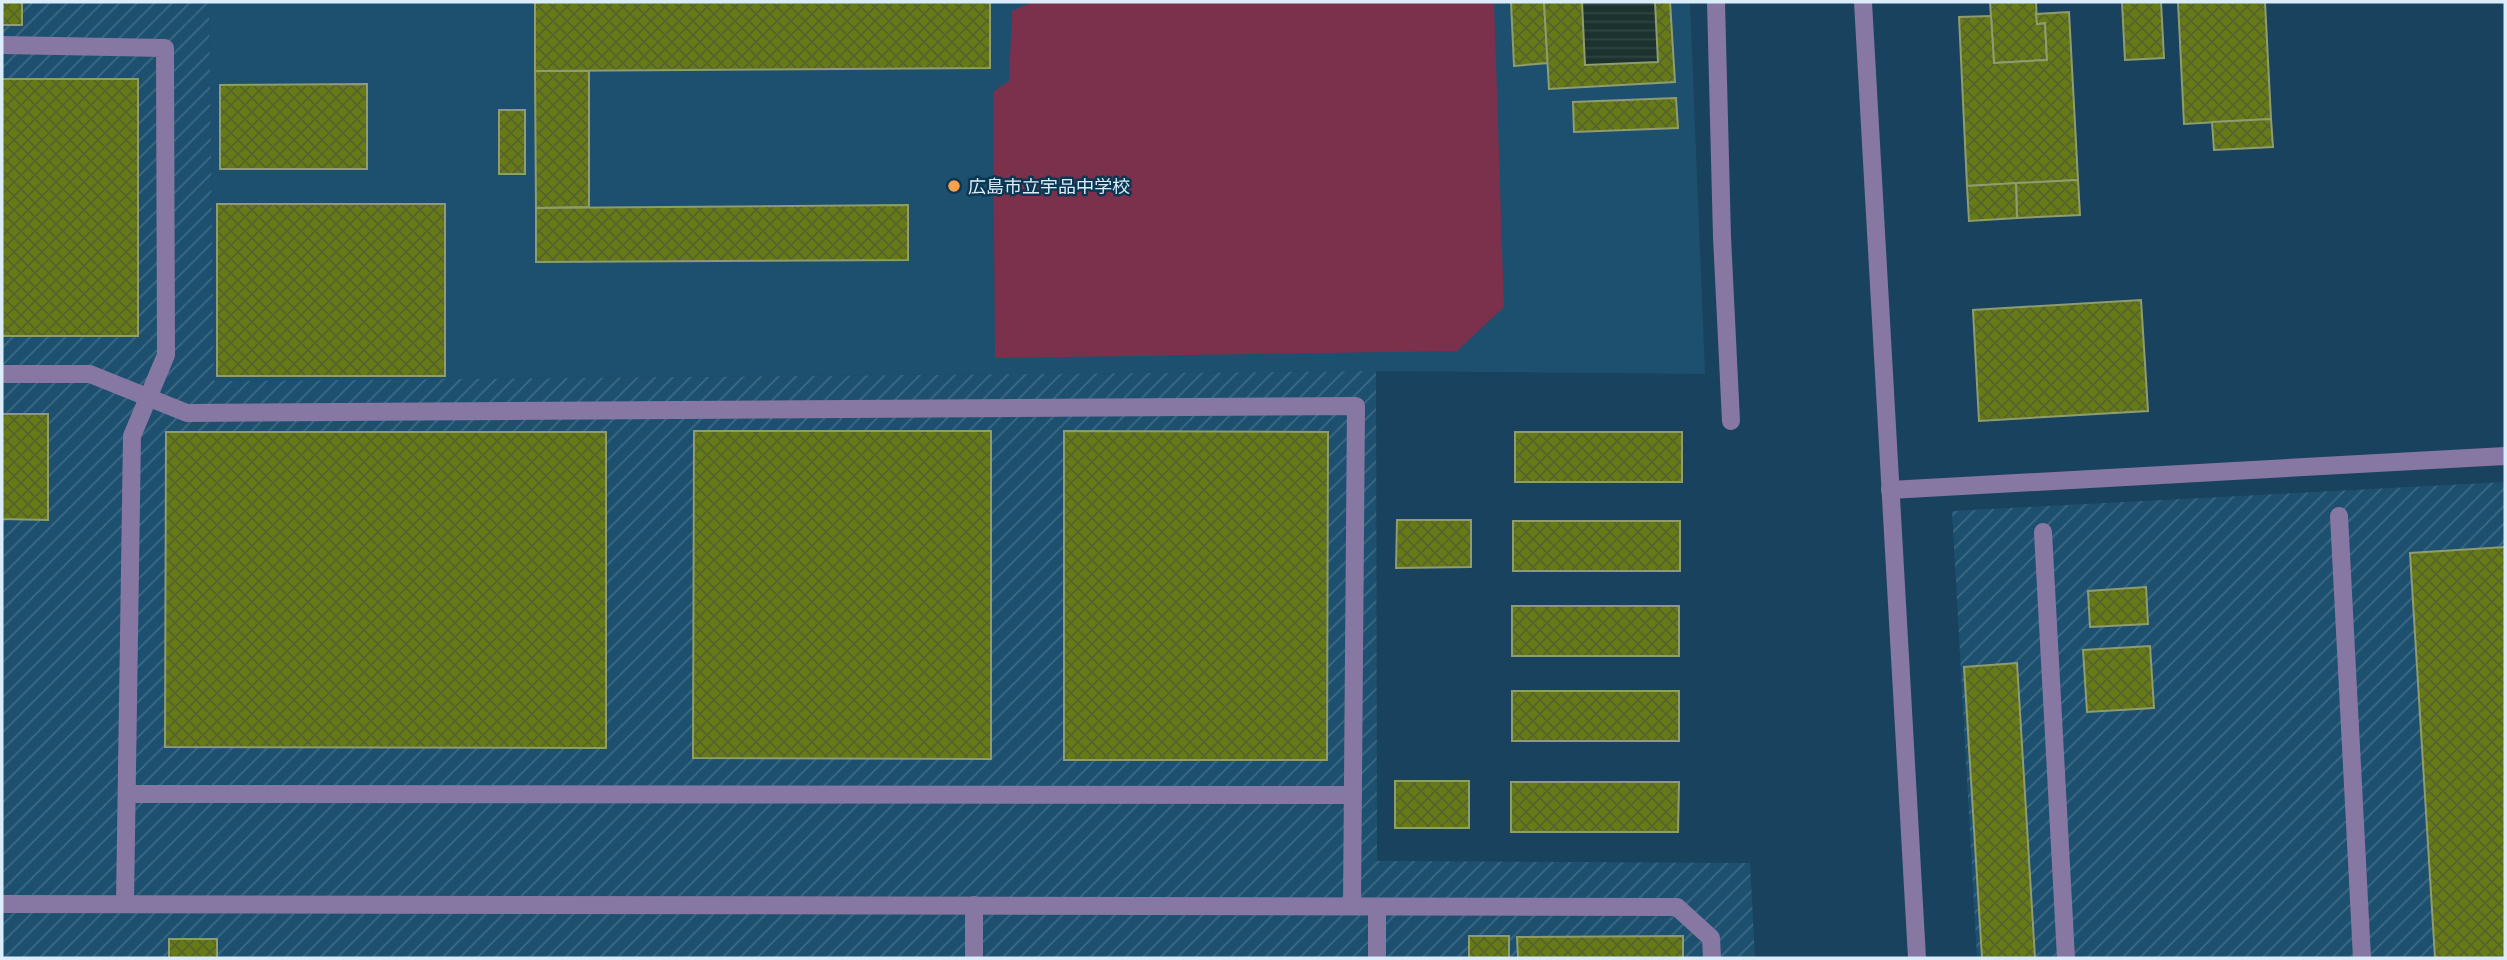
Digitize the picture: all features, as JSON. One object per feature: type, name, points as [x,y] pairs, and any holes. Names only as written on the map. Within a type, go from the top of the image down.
[{"type":"street","points":[[1716,2],[1722,237],[1731,421]]},
{"type":"street","points":[[1863,2],[1917,958]]},
{"type":"street","points":[[2,45],[165,48],[166,355],[132,436],[125,903]]},
{"type":"street","points":[[2,374],[90,374],[187,413],[1356,406],[1353,906]]},
{"type":"street","points":[[1890,490],[2505,456]]},
{"type":"street","points":[[2339,516],[2362,958]]},
{"type":"street","points":[[2043,532],[2066,958]]},
{"type":"street","points":[[127,794],[1353,796]]},
{"type":"street","points":[[2,904],[1677,907],[1712,938],[1712,958]]},
{"type":"street","points":[[974,905],[974,958]]},
{"type":"street","points":[[1377,906],[1377,958]]},
{"type":"shaded area","points":[[2,2],[209,2],[214,381],[1376,371],[1377,861],[1750,863],[1755,958],[2,958]]},
{"type":"shaded area","name":"広島市立宇品中学校","points":[[209,2],[1690,2],[1705,374],[1376,371],[214,381]]},
{"type":"shaded area","points":[[1033,2],[1494,2],[1504,307],[1457,351],[995,358],[993,92],[1009,81],[1012,11]]},
{"type":"shaded area","points":[[1582,2],[1655,2],[1658,62],[1585,65]]},
{"type":"shaded area","points":[[2505,482],[2505,958],[1977,958],[1952,511]]},
{"type":"building","points":[[2,2],[22,2],[22,25],[2,25]]},
{"type":"building","points":[[535,2],[990,2],[990,68],[535,71]]},
{"type":"building","points":[[1511,2],[1544,2],[1548,63],[1514,66]]},
{"type":"building","points":[[1544,2],[1582,2],[1585,65],[1658,62],[1655,2],[1670,2],[1675,82],[1549,89]]},
{"type":"building","points":[[1990,2],[2036,2],[2037,24],[2045,23],[2047,60],[1994,63]]},
{"type":"building","points":[[2122,2],[2161,2],[2164,58],[2125,60]]},
{"type":"building","points":[[2178,2],[2265,2],[2271,119],[2184,124]]},
{"type":"building","points":[[2069,12],[2078,180],[1967,186],[1959,17],[1991,16],[1994,63],[2047,60],[2045,23],[2037,24],[2036,14]]},
{"type":"building","points":[[535,71],[589,71],[589,207],[536,208]]},
{"type":"building","points":[[2,79],[138,79],[138,336],[2,336]]},
{"type":"building","points":[[367,84],[367,169],[220,169],[220,85]]},
{"type":"building","points":[[1676,98],[1678,128],[1574,132],[1573,102]]},
{"type":"building","points":[[499,110],[525,110],[525,174],[499,174]]},
{"type":"building","points":[[2271,119],[2273,147],[2214,150],[2212,122]]},
{"type":"building","points":[[2078,180],[2080,215],[2017,218],[2016,183]]},
{"type":"building","points":[[2016,183],[2017,218],[1969,221],[1967,186]]},
{"type":"building","points":[[217,204],[445,204],[445,376],[217,376]]},
{"type":"building","points":[[908,205],[908,260],[536,262],[536,208]]},
{"type":"building","points":[[2141,300],[2148,411],[1979,421],[1973,310]]},
{"type":"building","points":[[2,414],[48,414],[48,520],[2,519]]},
{"type":"building","points":[[694,431],[991,431],[991,759],[693,758]]},
{"type":"building","points":[[1064,431],[1328,432],[1327,760],[1064,760]]},
{"type":"building","points":[[166,432],[606,432],[606,748],[165,747]]},
{"type":"building","points":[[1515,432],[1682,432],[1682,482],[1515,482]]},
{"type":"building","points":[[1397,520],[1471,520],[1471,567],[1396,568]]},
{"type":"building","points":[[1513,521],[1680,521],[1680,571],[1513,571]]},
{"type":"building","points":[[2505,547],[2505,958],[2435,958],[2410,553]]},
{"type":"building","points":[[2146,587],[2148,624],[2090,627],[2088,591]]},
{"type":"building","points":[[1512,606],[1679,606],[1679,656],[1512,656]]},
{"type":"building","points":[[2150,646],[2154,708],[2087,712],[2083,650]]},
{"type":"building","points":[[2017,663],[2035,958],[1982,958],[1964,667]]},
{"type":"building","points":[[1512,691],[1679,691],[1679,741],[1512,741]]},
{"type":"building","points":[[1395,781],[1469,781],[1469,828],[1395,828]]},
{"type":"building","points":[[1511,782],[1679,782],[1678,832],[1511,832]]},
{"type":"building","points":[[1469,936],[1509,936],[1509,958],[1469,958]]},
{"type":"building","points":[[1683,936],[1683,958],[1518,958],[1517,937]]},
{"type":"building","points":[[169,939],[217,939],[217,958],[169,958]]},
{"type":"place","name":"広島市立宇品中学校","points":[[954,186]]}]
